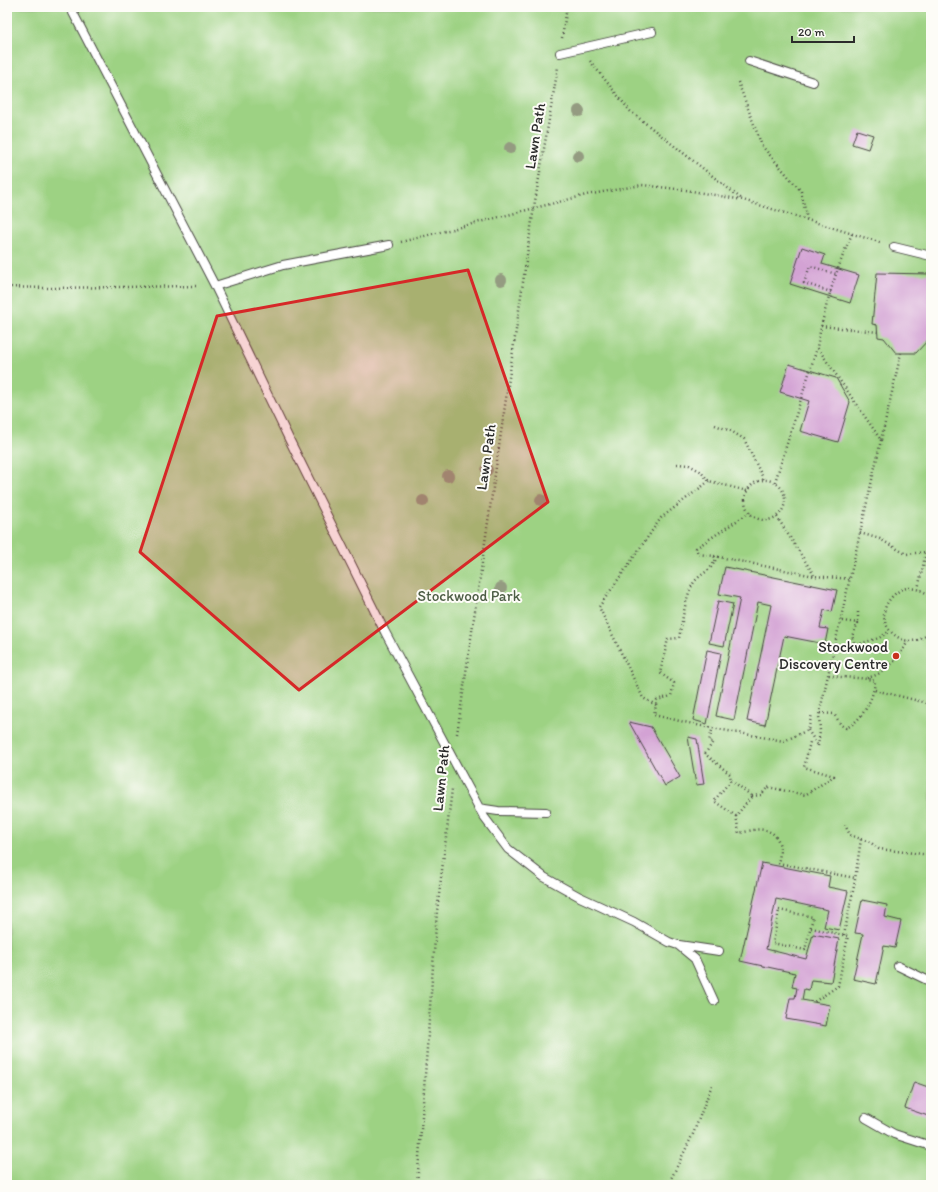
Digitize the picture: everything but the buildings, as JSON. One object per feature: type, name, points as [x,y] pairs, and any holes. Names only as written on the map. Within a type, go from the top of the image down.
[{"type":"lane","points":[[70,7],[215,286],[285,432],[385,632],[478,808],[508,849],[544,877],[580,897],[634,922],[668,942],[678,945],[719,951]]},
{"type":"lane","points":[[560,53],[652,32]]},
{"type":"lane","points":[[749,61],[813,82]]},
{"type":"lane","points":[[215,286],[283,265],[389,245]]},
{"type":"lane","points":[[894,247],[931,256]]},
{"type":"lane","points":[[478,808],[498,811],[546,812]]},
{"type":"lane","points":[[678,945],[695,959],[714,1001]]},
{"type":"lane","points":[[898,966],[931,982]]},
{"type":"lane","points":[[866,1118],[894,1134],[931,1146]]},
{"type":"path","name":"Lawn Path","points":[[457,735],[534,207],[568,7]]},
{"type":"path","points":[[580,48],[630,111],[744,200]]},
{"type":"path","points":[[738,82],[762,146],[801,191],[807,220]]},
{"type":"path","points":[[389,245],[593,193],[642,185],[686,190],[744,200],[894,247]]},
{"type":"path","points":[[775,482],[817,348],[821,326],[836,274],[852,234]]},
{"type":"path","points":[[831,292],[804,283],[810,266],[836,274]]},
{"type":"path","points":[[7,286],[47,288],[215,286]]},
{"type":"path","points":[[821,326],[878,332]]},
{"type":"path","points":[[817,348],[881,440]]},
{"type":"path","points":[[812,714],[808,730],[818,746],[820,712],[842,621],[860,533],[901,353]]},
{"type":"path","points":[[715,425],[731,431],[744,439],[765,480]]},
{"type":"path","points":[[677,464],[689,465],[700,471],[709,481],[747,491]]},
{"type":"path","points":[[765,480],[775,482],[784,492],[786,499],[782,512],[777,517],[763,520],[757,518],[750,512],[746,504],[747,491],[756,482],[765,480]]},
{"type":"path","points":[[656,705],[643,698],[599,607],[661,518],[709,481]]},
{"type":"path","points":[[750,512],[696,548],[698,554],[814,576],[851,579]]},
{"type":"path","points":[[777,517],[814,576]]},
{"type":"path","points":[[860,533],[880,539],[906,554],[931,553]]},
{"type":"path","points":[[918,589],[926,552]]},
{"type":"path","points":[[714,556],[716,559],[712,568],[696,579],[690,592],[679,638],[668,639],[660,673],[674,683],[671,696],[657,700],[654,715],[784,741],[808,730]]},
{"type":"path","points":[[931,598],[918,589],[906,588],[895,593],[887,602],[884,614],[886,626],[893,635],[904,641],[916,641],[927,636],[931,632]]},
{"type":"path","points":[[858,612],[858,623],[852,636],[854,642],[859,644],[878,638],[890,631]]},
{"type":"path","points":[[842,621],[858,623]]},
{"type":"path","points":[[829,675],[839,678],[866,678],[876,676],[885,670],[902,653],[908,641]]},
{"type":"path","points":[[820,712],[834,714],[841,725],[846,728],[854,724],[859,719],[875,690],[875,681],[866,678]]},
{"type":"path","points":[[875,690],[931,704]]},
{"type":"path","points":[[713,727],[710,741],[713,742],[705,754],[730,774],[731,780],[752,796],[761,795],[768,787],[805,795],[834,776],[804,767],[810,742]]},
{"type":"path","name":"Lawn Path","points":[[417,1185],[436,911],[455,763]]},
{"type":"path","points":[[731,780],[714,801],[736,816],[739,833],[763,829],[772,833],[781,846],[778,863],[855,878]]},
{"type":"path","points":[[736,816],[752,796]]},
{"type":"path","points":[[845,825],[850,835],[870,842],[879,849],[931,855]]},
{"type":"path","points":[[844,935],[861,838]]},
{"type":"path","points":[[779,910],[813,917],[811,928],[805,950],[773,943],[779,910]]},
{"type":"path","points":[[811,928],[848,936],[838,986],[814,1002]]},
{"type":"path","points":[[668,1185],[693,1134],[712,1085]]},
{"type":"path","points":[[922,1185],[931,1182]]},
{"type":"highlighted area","points":[[468,270],[548,502],[299,690],[140,552],[217,316]]},
{"type":"green space","name":"Stockwood Park","points":[[7,7],[931,7],[931,1185],[7,1185]]},
{"type":"place","name":"Stockwood Discovery Centre","points":[[896,656]]}]
